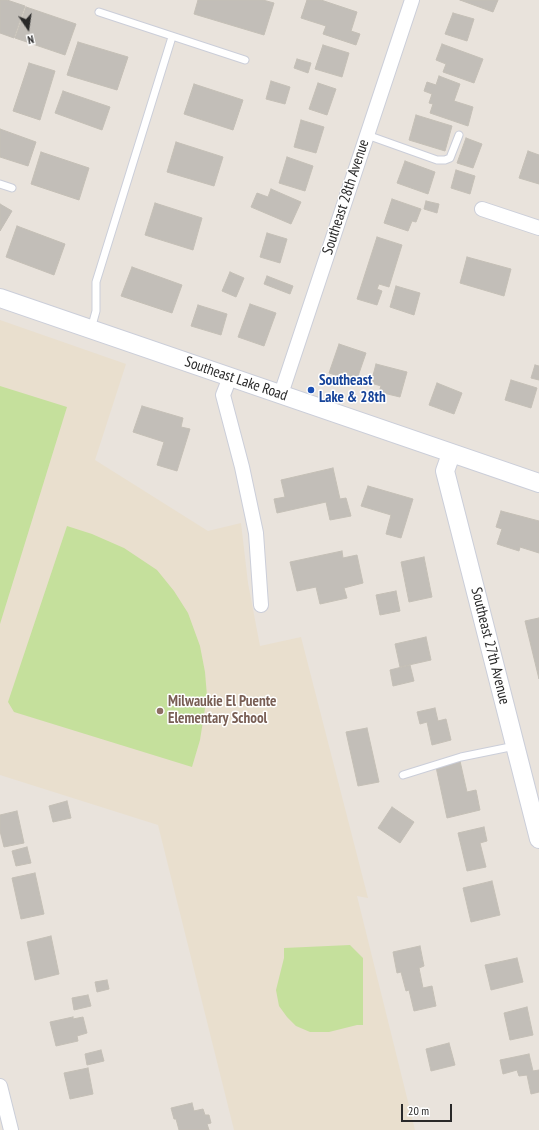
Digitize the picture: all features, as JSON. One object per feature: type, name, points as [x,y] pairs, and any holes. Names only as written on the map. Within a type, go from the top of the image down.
[{"type":"street","name":"Southeast 28th Avenue","points":[[281,394],[412,0]]},
{"type":"street","points":[[482,209],[539,228]]},
{"type":"street","name":"Southeast Lake Road","points":[[0,298],[539,484]]},
{"type":"street","points":[[230,377],[223,395],[242,467],[256,533],[261,605]]},
{"type":"street","name":"Southeast 27th Avenue","points":[[451,454],[445,471],[539,839]]},
{"type":"street","points":[[0,1086],[11,1130]]},
{"type":"lane","points":[[99,12],[245,60]]},
{"type":"lane","points":[[91,329],[96,311],[96,282],[172,37]]},
{"type":"lane","points":[[367,135],[437,160],[445,160],[450,158],[459,135]]},
{"type":"lane","points":[[0,184],[12,188]]},
{"type":"lane","points":[[403,775],[461,757],[515,746]]},
{"type":"shaded area","name":"Milwaukie El Puente Elementary School","points":[[0,320],[126,364],[95,460],[208,531],[241,523],[248,583],[260,646],[301,637],[368,898],[357,896],[415,1130],[234,1130],[158,825],[0,775]]},
{"type":"green space","points":[[0,386],[67,407],[0,624]]},
{"type":"green space","points":[[67,526],[92,534],[124,548],[157,570],[174,591],[188,613],[200,646],[205,672],[207,696],[200,740],[192,767],[14,712],[8,702]]},
{"type":"green space","points":[[350,945],[363,958],[363,1025],[357,1025],[329,1032],[310,1032],[296,1026],[279,1006],[276,990],[284,958],[284,948]]},
{"type":"building","points":[[0,0],[7,0],[25,6],[14,38],[0,33]]},
{"type":"building","points":[[198,0],[263,0],[274,3],[264,35],[194,14]]},
{"type":"building","points":[[307,0],[321,0],[357,12],[351,31],[360,34],[356,45],[323,34],[326,26],[301,18]]},
{"type":"building","points":[[460,0],[498,0],[493,12]]},
{"type":"building","points":[[26,7],[76,24],[65,55],[15,38]]},
{"type":"building","points":[[453,13],[474,19],[467,41],[445,34]]},
{"type":"building","points":[[78,42],[128,57],[117,90],[67,75]]},
{"type":"building","points":[[442,44],[483,59],[474,83],[443,72],[446,64],[436,60]]},
{"type":"building","points":[[323,45],[349,53],[342,77],[315,69]]},
{"type":"building","points":[[297,59],[311,63],[308,73],[294,68]]},
{"type":"building","points":[[29,63],[55,71],[40,120],[13,111]]},
{"type":"building","points":[[439,76],[460,84],[454,101],[473,107],[468,126],[430,113],[433,104],[429,103],[432,94],[424,91],[427,82],[436,85]]},
{"type":"building","points":[[271,81],[290,87],[285,104],[266,99]]},
{"type":"building","points":[[318,83],[336,89],[327,115],[309,109]]},
{"type":"building","points":[[194,84],[243,100],[233,130],[184,114]]},
{"type":"building","points":[[63,91],[110,107],[102,130],[55,113]]},
{"type":"building","points":[[416,115],[452,126],[445,151],[409,140]]},
{"type":"building","points":[[301,120],[324,127],[316,153],[294,147]]},
{"type":"building","points":[[0,129],[36,142],[28,166],[0,157]]},
{"type":"building","points":[[466,138],[482,144],[473,168],[457,163]]},
{"type":"building","points":[[176,142],[223,157],[214,186],[167,172]]},
{"type":"building","points":[[528,151],[539,155],[539,184],[519,178]]},
{"type":"building","points":[[41,152],[89,168],[79,200],[31,184]]},
{"type":"building","points":[[287,157],[313,166],[305,191],[279,183]]},
{"type":"building","points":[[405,161],[435,172],[428,194],[397,183]]},
{"type":"building","points":[[456,170],[475,176],[470,194],[451,188]]},
{"type":"building","points":[[271,189],[301,202],[291,224],[251,207],[257,193],[268,197]]},
{"type":"building","points":[[392,199],[421,209],[416,222],[412,221],[408,231],[384,223]]},
{"type":"building","points":[[426,201],[439,204],[437,213],[424,209]]},
{"type":"building","points":[[155,203],[202,218],[193,250],[145,235]]},
{"type":"building","points":[[0,204],[12,211],[0,231]]},
{"type":"building","points":[[17,226],[65,244],[54,275],[6,257]]},
{"type":"building","points":[[267,233],[287,239],[280,263],[260,257]]},
{"type":"building","points":[[377,237],[402,245],[389,287],[379,284],[377,289],[382,291],[377,305],[357,299]]},
{"type":"building","points":[[467,257],[511,269],[504,296],[460,283]]},
{"type":"building","points":[[132,267],[182,285],[172,313],[121,296]]},
{"type":"building","points":[[230,272],[244,278],[236,297],[222,291]]},
{"type":"building","points":[[267,276],[293,286],[290,294],[264,284]]},
{"type":"building","points":[[396,286],[420,293],[414,315],[390,307]]},
{"type":"building","points":[[250,304],[276,313],[264,346],[238,337]]},
{"type":"building","points":[[198,305],[227,314],[221,335],[191,326]]},
{"type":"building","points":[[339,344],[366,353],[356,382],[329,373]]},
{"type":"building","points":[[376,364],[407,372],[400,397],[379,392],[381,386],[371,383]]},
{"type":"building","points":[[535,365],[539,366],[539,380],[531,378]]},
{"type":"building","points":[[511,380],[537,388],[531,408],[505,400]]},
{"type":"building","points":[[437,383],[462,393],[454,414],[429,405]]},
{"type":"building","points":[[142,406],[183,418],[181,427],[190,429],[177,471],[157,465],[164,442],[133,432]]},
{"type":"building","points":[[333,468],[340,499],[346,498],[351,516],[330,520],[326,502],[277,513],[274,499],[285,497],[281,480]]},
{"type":"building","points":[[368,486],[413,499],[401,538],[386,534],[391,515],[361,506]]},
{"type":"building","points":[[501,511],[539,521],[539,553],[520,547],[519,551],[497,544],[502,529],[496,527]]},
{"type":"building","points":[[342,551],[343,558],[357,555],[363,583],[344,588],[347,598],[320,604],[316,587],[297,591],[290,562]]},
{"type":"building","points":[[424,557],[432,597],[409,602],[401,562]]},
{"type":"building","points":[[396,591],[400,611],[380,615],[376,595]]},
{"type":"building","points":[[539,618],[539,679],[525,621]]},
{"type":"building","points":[[426,637],[431,660],[400,667],[395,644]]},
{"type":"building","points":[[410,665],[414,681],[393,686],[390,670]]},
{"type":"building","points":[[435,708],[438,721],[446,719],[451,740],[432,745],[427,722],[420,724],[417,712]]},
{"type":"building","points":[[367,728],[379,782],[358,786],[346,732]]},
{"type":"building","points":[[460,761],[467,792],[476,790],[480,810],[447,818],[436,767]]},
{"type":"building","points":[[67,801],[71,818],[53,822],[49,806]]},
{"type":"building","points":[[392,807],[414,822],[400,843],[378,828]]},
{"type":"building","points":[[17,811],[24,843],[4,847],[0,831],[0,815]]},
{"type":"building","points":[[484,827],[487,841],[480,843],[486,867],[467,871],[458,833]]},
{"type":"building","points":[[27,847],[31,863],[16,866],[12,851]]},
{"type":"building","points":[[35,873],[44,914],[21,919],[12,878]]},
{"type":"building","points":[[492,881],[500,915],[471,922],[463,888]]},
{"type":"building","points":[[51,936],[59,974],[35,980],[27,942]]},
{"type":"building","points":[[420,946],[424,966],[419,968],[423,988],[432,986],[436,1006],[414,1011],[409,990],[406,991],[401,972],[397,973],[393,952]]},
{"type":"building","points":[[517,958],[523,982],[491,990],[485,965]]},
{"type":"building","points":[[107,980],[109,989],[97,992],[95,982]]},
{"type":"building","points":[[88,995],[91,1006],[74,1010],[72,998]]},
{"type":"building","points":[[527,1007],[533,1035],[510,1040],[504,1013]]},
{"type":"building","points":[[73,1017],[73,1019],[83,1017],[87,1033],[77,1036],[78,1041],[56,1046],[50,1022]]},
{"type":"building","points":[[449,1043],[455,1065],[431,1071],[426,1049]]},
{"type":"building","points":[[101,1050],[104,1061],[87,1065],[85,1054]]},
{"type":"building","points":[[529,1054],[533,1071],[539,1070],[539,1092],[531,1094],[527,1075],[519,1076],[517,1070],[503,1074],[500,1060]]},
{"type":"building","points":[[88,1068],[93,1094],[70,1099],[64,1073]]},
{"type":"building","points":[[192,1103],[194,1111],[203,1109],[205,1115],[209,1115],[211,1123],[207,1124],[209,1130],[179,1130],[171,1108]]},
{"type":"place","name":"Southeast Lake & 28th","points":[[311,390]]},
{"type":"place","name":"Milwaukie El Puente Elementary School","points":[[160,711]]}]
